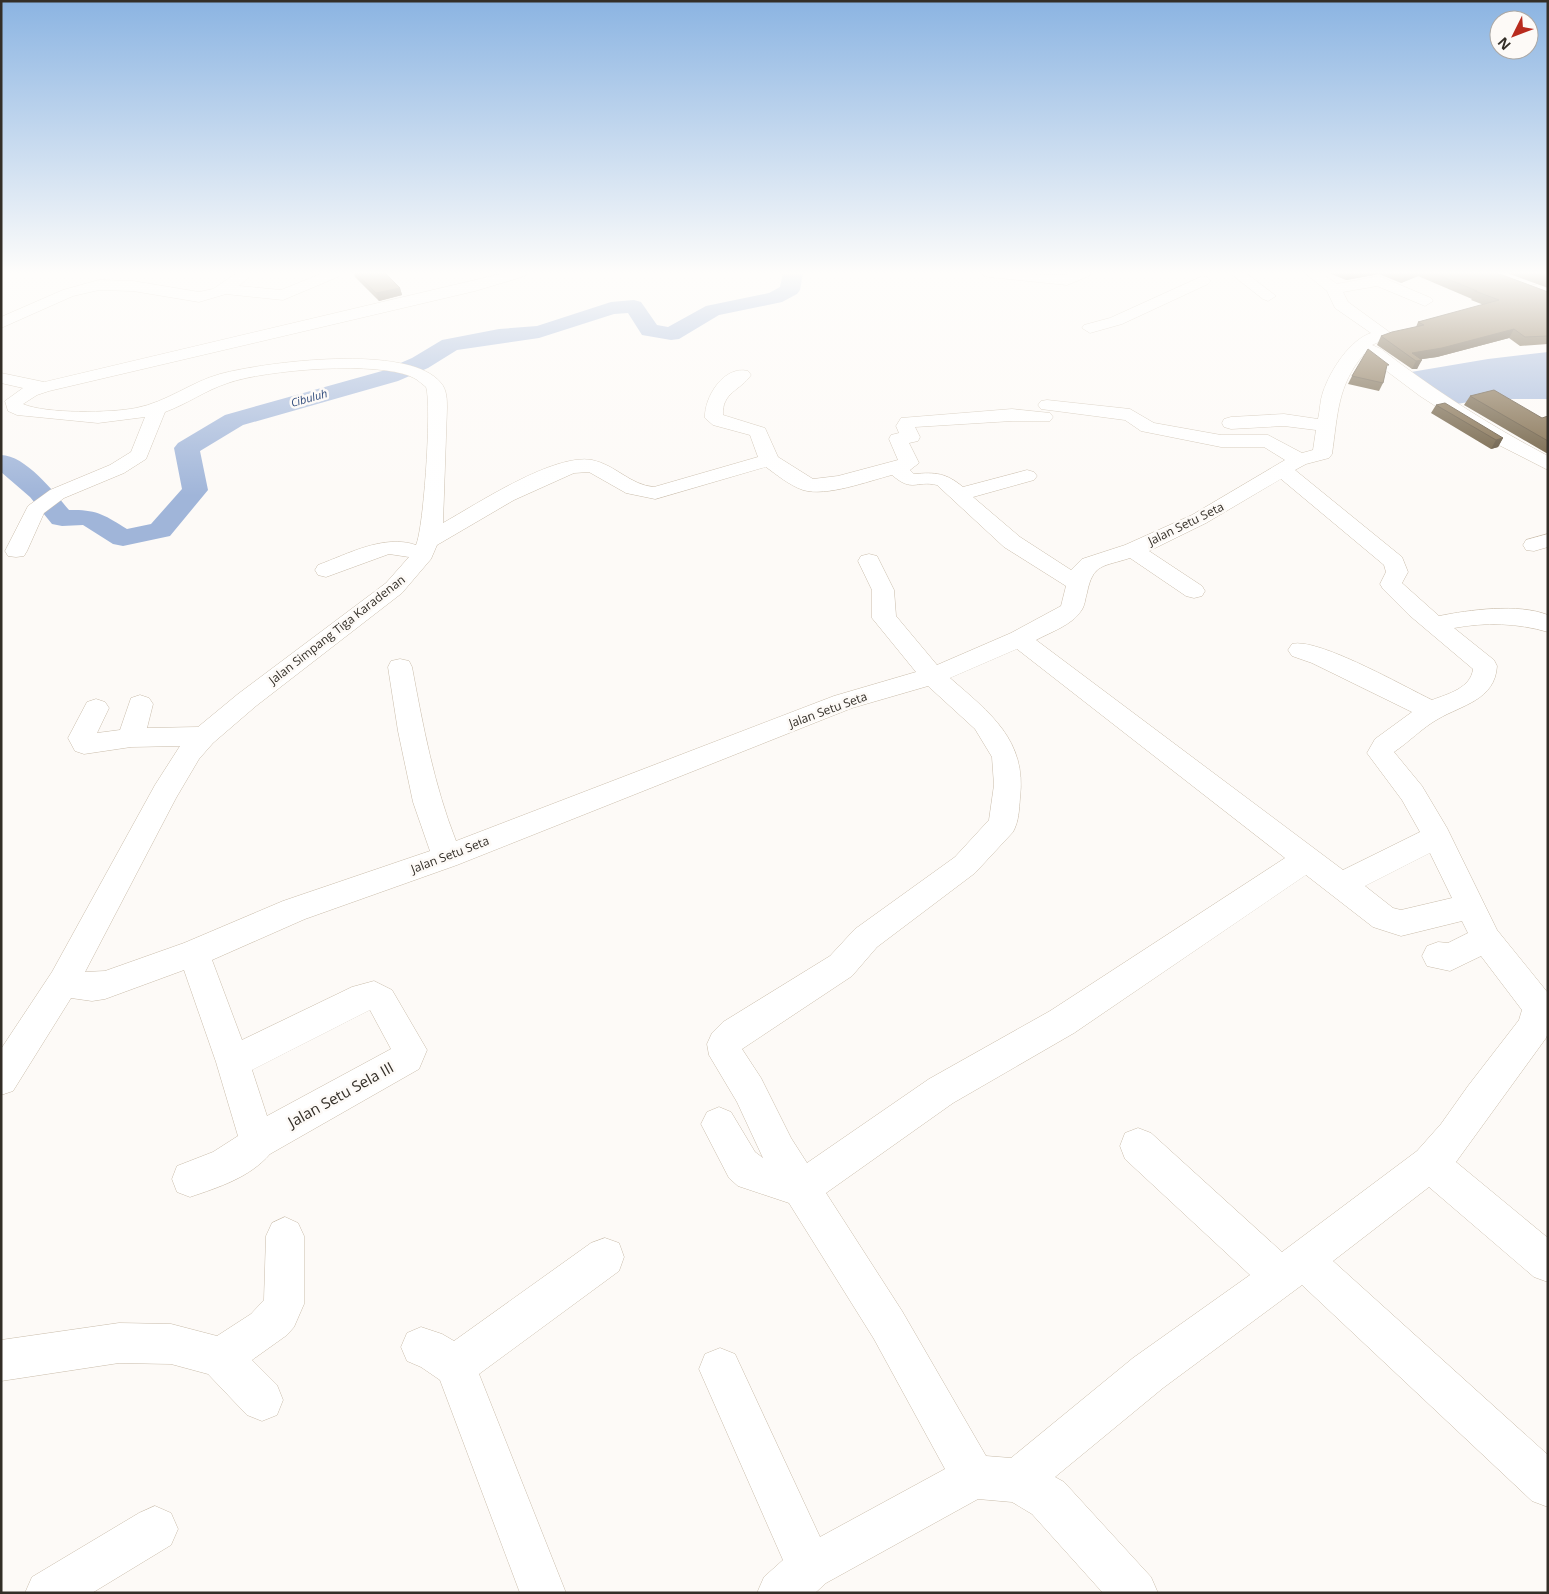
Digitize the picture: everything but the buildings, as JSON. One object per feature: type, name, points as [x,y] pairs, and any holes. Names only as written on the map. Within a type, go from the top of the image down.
[{"type":"street","points":[[1,378],[37,389],[214,347]]},
{"type":"street","name":"Jalan Setu Seta","points":[[63,982],[92,987],[105,986],[194,953],[294,910],[447,857],[843,702],[932,676],[1019,640],[1065,615],[1072,608],[1080,573],[1090,564],[1134,550],[1226,505],[1292,466],[1322,454],[1332,392],[1344,366],[1359,347]]},
{"type":"street","points":[[1363,347],[1375,353],[1440,400],[1544,459]]},
{"type":"street","name":"Jalan Simpang Tiga Karadenan","points":[[1,1079],[63,982],[166,792],[190,752],[204,736],[247,700],[394,588],[414,568],[426,547],[434,524],[436,391],[433,384],[405,368],[355,364],[237,375],[216,381],[158,409],[110,416],[42,414],[8,405]]},
{"type":"street","points":[[742,375],[720,389],[714,418],[721,422],[758,432],[769,460],[790,475],[814,486],[830,485],[909,463],[898,439],[911,437],[905,426],[908,422],[1045,411],[1130,415],[1148,427],[1221,441],[1268,441],[1394,562],[1396,572],[1392,578],[1392,584],[1435,624],[1478,658],[1485,666],[1486,674],[1479,686],[1460,699],[1433,711],[1384,746],[1380,753],[1412,793],[1439,840],[1486,939],[1538,1007],[1541,1032],[1480,1098],[1454,1137],[1430,1164],[1148,1374],[1018,1480]]},
{"type":"street","name":"Jalan Simpang Tiga Karadenan","points":[[8,405],[37,389]]},
{"type":"street","points":[[16,551],[35,510],[57,494],[134,460],[139,455],[158,409]]},
{"type":"street","points":[[1231,423],[1284,420],[1326,426]]},
{"type":"street","points":[[326,570],[387,548],[426,547],[512,494],[573,466],[586,465],[598,468],[629,489],[645,493],[668,490],[769,460]]},
{"type":"street","points":[[896,468],[910,480],[932,478],[944,480],[1012,542],[1078,584]]},
{"type":"street","points":[[960,494],[1027,476]]},
{"type":"street","points":[[1134,550],[1194,591]]},
{"type":"street","points":[[869,561],[883,590],[884,618],[906,642],[932,676],[984,722],[1005,756],[1008,785],[1003,824],[964,865],[866,938],[841,966],[735,1033],[724,1044],[726,1055],[749,1090],[778,1151],[888,1326],[974,1477]]},
{"type":"street","points":[[1371,574],[1396,572]]},
{"type":"street","points":[[1435,624],[1457,622],[1478,616],[1542,621]]},
{"type":"street","points":[[1019,640],[1212,785],[1384,918],[1396,923],[1471,906]]},
{"type":"street","points":[[1300,650],[1321,657],[1433,711]]},
{"type":"street","points":[[400,667],[411,731],[427,802],[447,857]]},
{"type":"street","points":[[131,738],[140,704]]},
{"type":"street","points":[[96,708],[82,738],[84,744],[131,738],[204,736]]},
{"type":"street","points":[[1379,879],[1439,840]]},
{"type":"street","points":[[1340,885],[1439,840]]},
{"type":"street","points":[[802,1188],[941,1091],[1062,1022],[1176,948],[1306,859]]},
{"type":"street","points":[[1438,956],[1450,957],[1486,939]]},
{"type":"street","points":[[190,1179],[228,1165],[246,1154],[257,1141],[233,1062],[194,953]]},
{"type":"street","name":"Jalan Setu Sela III","points":[[233,1062],[363,997],[374,995],[381,1000],[410,1050],[407,1058],[257,1141]]},
{"type":"street","points":[[719,1124],[742,1165],[751,1173],[802,1188]]},
{"type":"street","points":[[1138,1146],[1292,1268],[1548,1485]]},
{"type":"street","points":[[1430,1164],[1548,1263]]},
{"type":"street","points":[[220,1357],[270,1324],[281,1314],[284,1304],[285,1236]]},
{"type":"street","points":[[543,1593],[438,1357],[605,1257]]},
{"type":"street","points":[[1,1361],[119,1343],[171,1344],[220,1357],[262,1400]]},
{"type":"street","points":[[720,1369],[795,1580],[974,1477],[1018,1480],[1048,1498],[1135,1593]]},
{"type":"street","points":[[48,1593],[155,1529]]},
{"type":"water","points":[[1548,352],[1548,399],[1485,399],[1457,404],[1411,372],[1488,359]]},
{"type":"waterway","name":"Cibuluh","points":[[1,463],[6,463],[39,491],[62,518],[89,517],[123,538],[160,530],[195,490],[187,448],[234,420],[390,376],[420,363],[446,347]]}]
